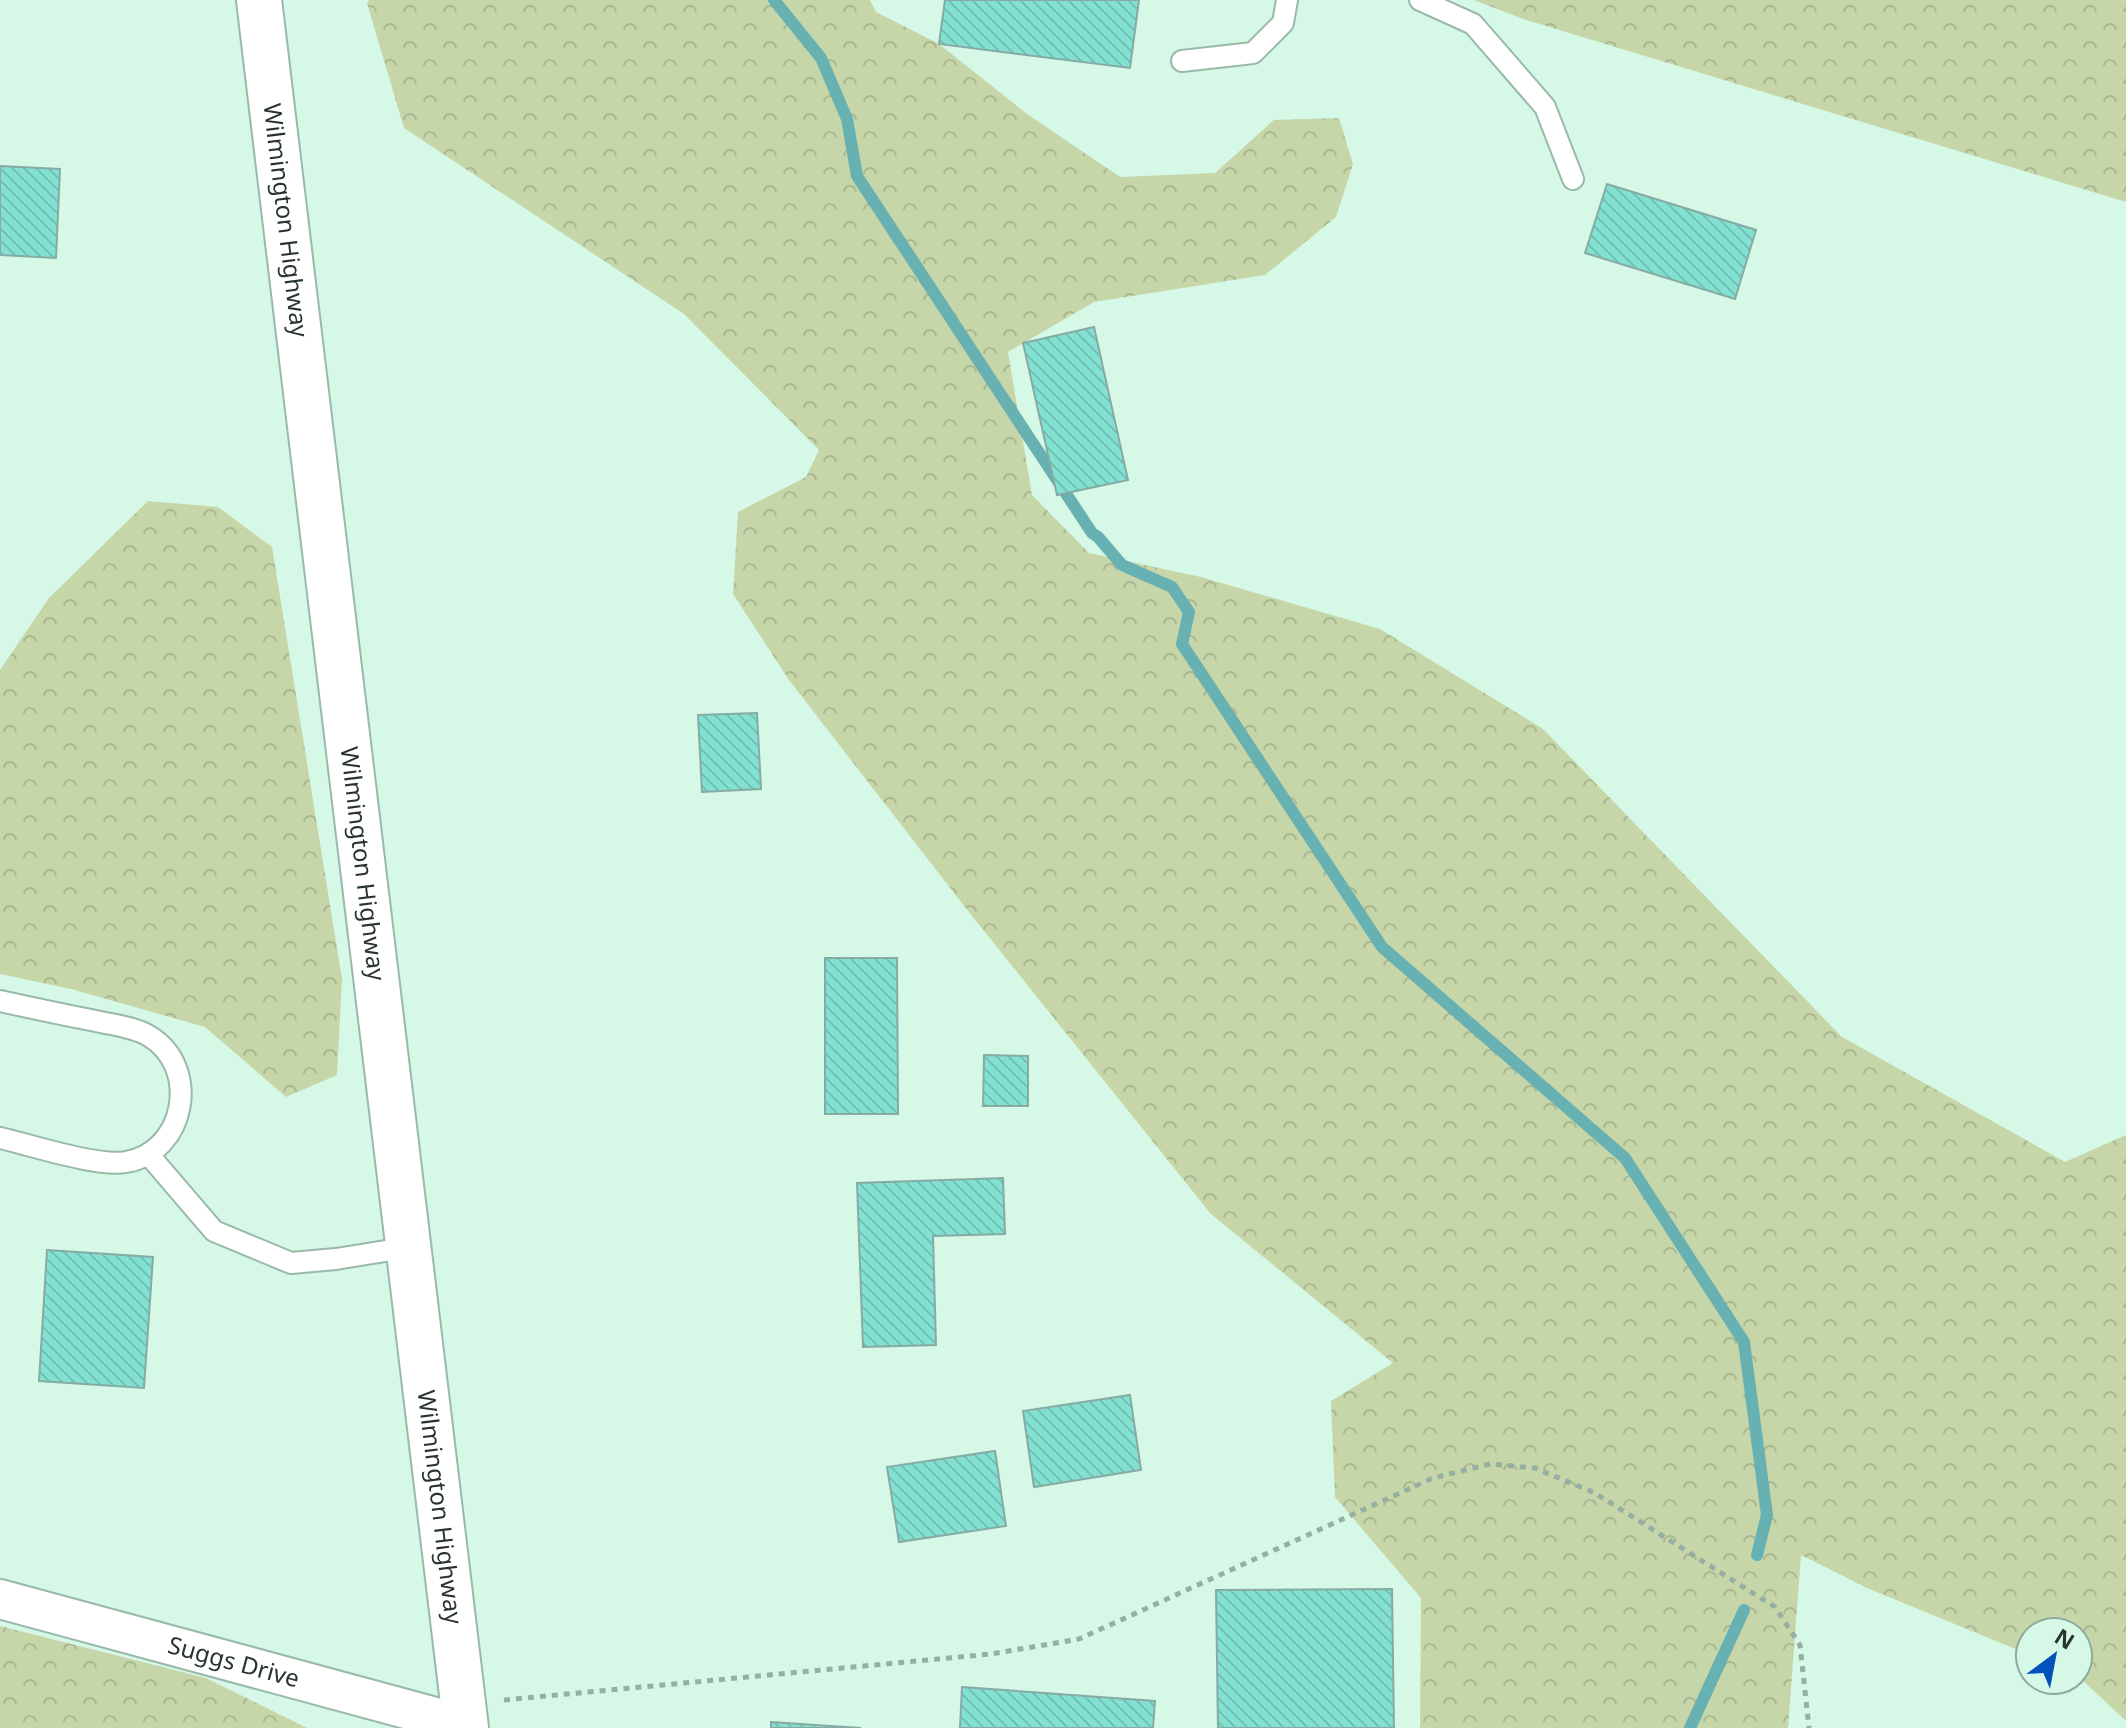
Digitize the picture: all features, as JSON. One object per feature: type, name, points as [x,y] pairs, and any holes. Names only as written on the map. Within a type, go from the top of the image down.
[{"type":"street","name":"Wilmington Highway","points":[[259,0],[465,1719]]},
{"type":"street","name":"Suggs Drive","points":[[0,1599],[465,1719]]},
{"type":"lane","points":[[1182,61],[1253,53],[1283,23],[1287,0]]},
{"type":"lane","points":[[1420,0],[1473,24],[1545,107],[1573,179]]},
{"type":"lane","points":[[0,1001],[126,1028],[149,1036],[167,1051],[178,1072],[182,1096],[178,1119],[166,1139],[148,1154],[126,1162],[102,1162],[0,1138]]},
{"type":"lane","points":[[148,1154],[214,1231],[291,1263],[410,1247]]},
{"type":"path","points":[[465,1719],[991,1654],[1079,1639],[1433,1478],[1490,1464],[1535,1468],[1595,1493],[1775,1607],[1800,1645],[1809,1728]]},
{"type":"green space","points":[[369,0],[870,0],[876,12],[939,44],[1027,114],[1120,177],[1215,173],[1274,120],[1339,118],[1353,164],[1336,217],[1265,275],[1094,302],[1008,352],[1032,495],[1089,553],[1201,577],[1380,629],[1543,729],[1842,1037],[2065,1162],[2126,1135],[2126,1721],[2094,1691],[2094,1616],[2014,1616],[2014,1648],[1867,1588],[1801,1555],[1788,1728],[1420,1728],[1421,1598],[1335,1497],[1331,1401],[1393,1363],[1211,1214],[968,911],[789,680],[733,594],[738,512],[806,477],[819,450],[684,314],[404,128],[367,3]]},
{"type":"green space","points":[[1474,0],[2126,0],[2126,202],[1523,19]]},
{"type":"green space","points":[[148,501],[218,507],[272,547],[342,979],[337,1075],[286,1097],[205,1027],[71,989],[0,974],[0,670],[49,598]]},
{"type":"green space","points":[[0,1626],[206,1678],[307,1728],[0,1728]]},
{"type":"building","points":[[945,0],[1139,0],[1130,68],[939,44]]},
{"type":"building","points":[[0,166],[60,169],[56,258],[0,255]]},
{"type":"building","points":[[1607,184],[1756,230],[1735,299],[1585,253]]},
{"type":"building","points":[[1094,327],[1128,480],[1057,495],[1023,343]]},
{"type":"building","points":[[757,713],[761,789],[702,792],[698,715]]},
{"type":"building","points":[[825,958],[897,958],[898,1114],[825,1114]]},
{"type":"building","points":[[984,1055],[1028,1056],[1028,1106],[983,1106]]},
{"type":"building","points":[[1003,1178],[1005,1234],[933,1236],[936,1345],[863,1347],[857,1183]]},
{"type":"building","points":[[47,1250],[153,1257],[144,1388],[39,1381]]},
{"type":"building","points":[[1130,1395],[1141,1470],[1034,1487],[1023,1411]]},
{"type":"building","points":[[995,1451],[1006,1526],[899,1542],[887,1467]]},
{"type":"building","points":[[1392,1589],[1394,1728],[1218,1728],[1216,1590]]},
{"type":"building","points":[[962,1687],[1155,1701],[1153,1728],[960,1728]]},
{"type":"building","points":[[771,1722],[861,1728],[771,1728]]},
{"type":"waterway","points":[[774,0],[821,58],[847,119],[857,176],[1092,533],[1122,565],[1172,587],[1189,612],[1182,644],[1382,947],[1625,1158],[1744,1342],[1767,1515],[1757,1555]]},
{"type":"waterway","points":[[1690,1728],[1744,1610]]}]
